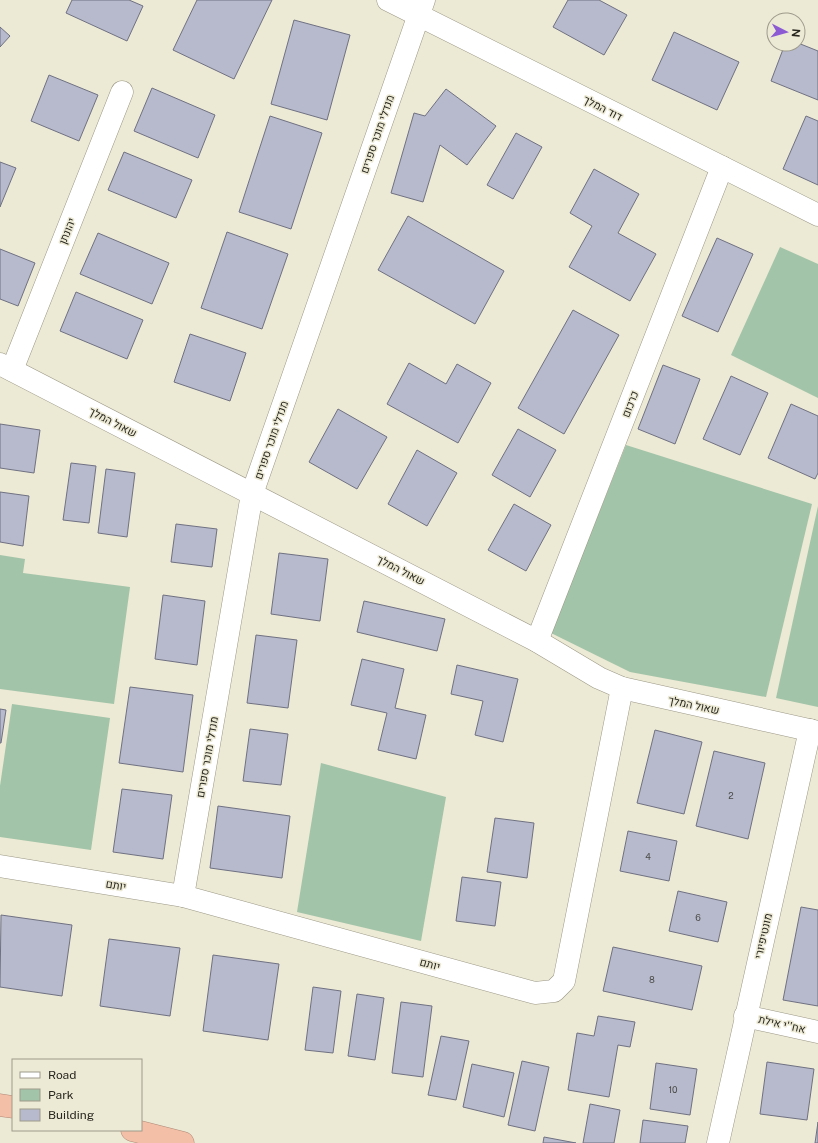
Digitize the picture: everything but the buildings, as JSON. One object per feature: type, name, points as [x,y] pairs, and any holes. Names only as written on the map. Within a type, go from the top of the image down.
[{"type":"highway","points":[[0,1105],[12,1107]]},
{"type":"highway","points":[[136,1131],[183,1143]]},
{"type":"street","name":"דוד המלך","points":[[388,0],[421,8],[722,167],[818,215]]},
{"type":"street","name":"מנדלי מוכר ספרים","points":[[184,896],[252,494],[421,8]]},
{"type":"street","name":"יהונתן","points":[[6,367],[122,92]]},
{"type":"street","name":"כרכום","points":[[537,641],[722,167]]},
{"type":"street","name":"שאול המלך","points":[[6,367],[537,641],[599,678],[622,688],[814,731]]},
{"type":"street","name":"יותם","points":[[0,866],[184,896],[535,993],[554,991],[564,981],[622,688]]},
{"type":"street","name":"מונטיפיורי","points":[[718,1143],[745,1016],[814,731]]},
{"type":"street","name":"אח''י אילת","points":[[745,1016],[818,1032]]},
{"type":"green space","points":[[780,247],[818,264],[818,398],[731,355]]},
{"type":"green space","points":[[626,445],[812,504],[766,697],[630,672],[551,633]]},
{"type":"green space","points":[[818,506],[818,707],[776,698]]},
{"type":"green space","points":[[0,555],[25,559],[23,573],[130,587],[114,704],[0,689]]},
{"type":"green space","points":[[12,704],[110,718],[91,850],[0,837],[0,786]]},
{"type":"green space","points":[[321,763],[446,797],[421,941],[297,912]]}]
